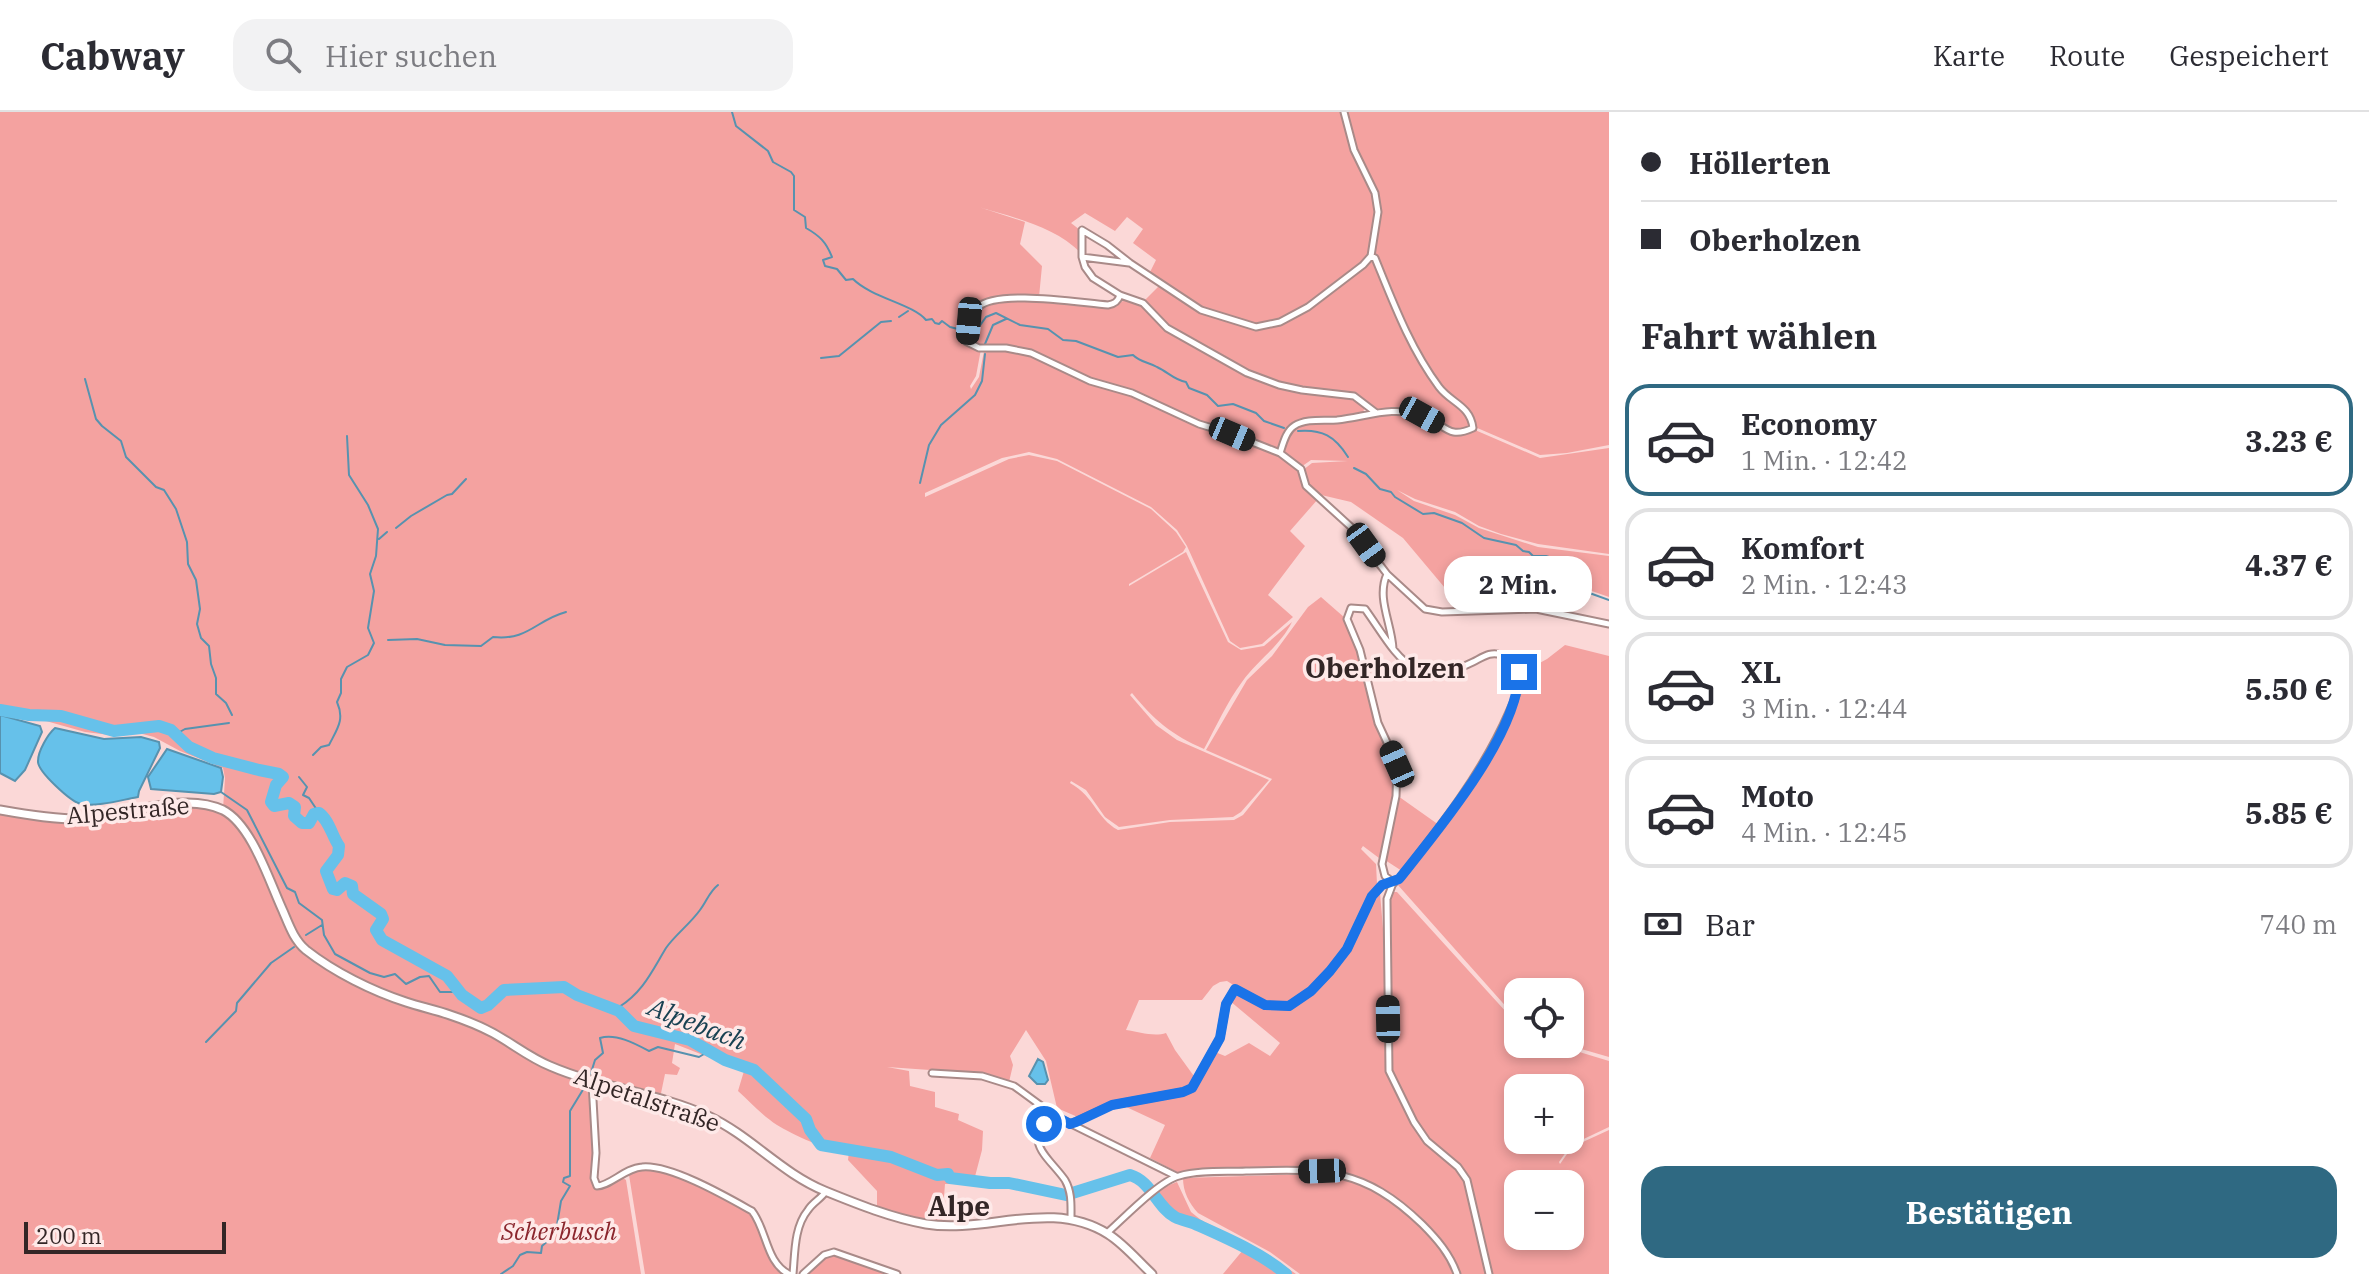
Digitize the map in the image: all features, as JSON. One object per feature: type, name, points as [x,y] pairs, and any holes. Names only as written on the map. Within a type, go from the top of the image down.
[{"type":"main road","name":"Alpestraße","points":[[0,810],[82,819],[157,805],[197,804],[222,810],[243,828],[293,933],[305,949],[353,979],[403,1001],[451,1015],[492,1033]]},
{"type":"main road","name":"Alpetalstraße","points":[[492,1033],[540,1062],[592,1082],[705,1115],[726,1125],[788,1172],[826,1191],[886,1213],[927,1224],[957,1225],[1024,1217],[1071,1218],[1107,1233],[1152,1274]]},
{"type":"street","points":[[1344,112],[1354,150],[1375,193],[1378,212],[1371,256],[1308,307],[1280,322],[1256,327],[1201,310],[1082,230],[1082,257],[1093,278],[1119,298],[1143,303],[1167,328],[1247,373],[1302,390],[1354,396],[1375,412]]},
{"type":"street","points":[[1280,453],[1296,424],[1339,420],[1375,412],[1422,415],[1452,433],[1473,428],[1472,418],[1463,406],[1441,390],[1412,345],[1375,258],[1371,256]]},
{"type":"street","points":[[1082,257],[1130,263]]},
{"type":"street","points":[[1119,298],[1108,305],[1025,298],[992,300],[978,307],[969,321],[967,342],[979,348],[1006,348],[1031,353],[1090,381],[1132,393],[1199,424],[1280,453],[1301,469],[1306,486],[1351,527],[1387,574],[1425,609],[1442,612],[1536,609],[1609,624]]},
{"type":"street","points":[[1387,574],[1382,592],[1393,650]]},
{"type":"street","points":[[1394,883],[1385,876],[1382,864],[1396,796],[1397,764],[1378,723],[1360,650],[1347,619],[1351,608],[1365,609],[1393,650],[1410,667],[1429,672],[1455,671],[1494,653],[1512,661],[1519,672],[1519,687],[1496,742],[1476,776],[1394,883],[1387,899],[1389,1071],[1427,1141],[1458,1167],[1467,1180],[1489,1274]]},
{"type":"street","points":[[1070,1124],[1112,1105],[1192,1088],[1220,1038],[1226,1004],[1235,989],[1265,1005],[1289,1006],[1300,999],[1320,983],[1347,949],[1372,896],[1382,885],[1394,883]]},
{"type":"street","points":[[932,1073],[982,1076],[1014,1086],[1055,1116],[1176,1176]]},
{"type":"street","points":[[592,1082],[596,1153],[594,1178],[597,1186],[604,1186],[615,1177],[645,1166],[680,1175],[752,1211],[759,1220],[780,1270],[791,1274],[796,1238],[805,1213],[826,1191]]},
{"type":"street","points":[[1055,1116],[1044,1124],[1038,1137],[1040,1148],[1066,1181],[1071,1196],[1071,1218]]},
{"type":"street","points":[[1107,1233],[1176,1176],[1322,1171],[1362,1182],[1402,1205],[1447,1252],[1457,1274]]},
{"type":"street","points":[[803,1274],[824,1255],[834,1252],[897,1274]]},
{"type":"green space","points":[[0,112],[1609,112],[1609,445],[1540,455],[1475,427],[1452,432],[1422,414],[1375,410],[1368,404],[1363,412],[1295,423],[1275,449],[1233,432],[1199,423],[1133,392],[1090,380],[1031,352],[968,342],[974,315],[992,302],[1024,300],[1096,307],[1112,306],[1126,299],[1141,304],[1162,283],[1149,274],[1156,260],[1133,243],[1143,229],[1127,217],[1115,231],[1085,213],[1071,223],[1080,230],[1081,253],[1046,229],[1020,219],[979,207],[1025,222],[1020,244],[1042,266],[1039,297],[999,297],[979,307],[972,316],[965,343],[981,349],[971,389],[979,377],[984,351],[1006,349],[1031,355],[1089,382],[1132,394],[1199,425],[1280,454],[1299,469],[1304,486],[1318,499],[1290,531],[1305,546],[1268,595],[1293,617],[1262,644],[1240,648],[1230,641],[1187,546],[1177,530],[1151,507],[1057,459],[1029,452],[1002,458],[925,493],[925,497],[1009,459],[1029,455],[1057,461],[1151,509],[1176,532],[1186,547],[1183,552],[1129,586],[1186,552],[1228,642],[1241,650],[1264,646],[1292,622],[1248,674],[1204,749],[1173,732],[1132,693],[1130,695],[1156,725],[1177,740],[1269,780],[1241,812],[1233,817],[1170,820],[1119,827],[1105,817],[1086,790],[1070,783],[1118,830],[1170,822],[1234,820],[1243,815],[1272,779],[1206,750],[1247,680],[1272,656],[1308,607],[1321,597],[1345,618],[1357,649],[1376,723],[1394,761],[1394,795],[1381,855],[1379,858],[1363,846],[1361,849],[1376,864],[1377,884],[1346,948],[1311,991],[1288,1005],[1265,1005],[1227,981],[1213,986],[1202,1000],[1139,1000],[1126,1030],[1166,1033],[1196,1079],[1184,1091],[1112,1103],[1080,1118],[1057,1108],[1046,1061],[1026,1030],[1010,1056],[1013,1065],[1009,1082],[987,1074],[887,1067],[909,1071],[910,1086],[935,1092],[935,1107],[959,1114],[958,1120],[983,1131],[982,1150],[973,1184],[945,1184],[942,1222],[912,1217],[877,1207],[877,1191],[848,1160],[849,1152],[802,1138],[762,1113],[738,1091],[744,1071],[675,1044],[672,1063],[680,1068],[677,1075],[665,1074],[660,1098],[573,1073],[465,1018],[389,993],[345,973],[318,955],[295,933],[245,825],[223,809],[223,768],[154,737],[139,733],[110,735],[85,732],[0,708]]},
{"type":"green space","points":[[1388,413],[1417,417],[1452,434],[1475,430],[1540,458],[1609,448],[1609,554],[1538,544],[1501,534],[1397,490],[1414,501],[1455,515],[1479,528],[1538,547],[1609,556],[1609,597],[1530,578],[1474,578],[1445,588],[1403,538],[1351,502],[1317,494],[1307,484],[1303,470],[1312,463],[1348,461],[1311,460],[1301,467],[1282,451],[1290,432],[1298,426]]},
{"type":"green space","points":[[1565,645],[1609,656],[1609,1057],[1584,1050],[1584,978],[1504,978],[1504,1004],[1397,884],[1454,812],[1492,755],[1518,699],[1521,673]]},
{"type":"green space","points":[[1398,796],[1439,825],[1402,871],[1385,860]]},
{"type":"green space","name":"Scherbusch","points":[[198,806],[234,819],[248,840],[290,935],[304,952],[350,981],[491,1034],[539,1064],[589,1085],[593,1179],[606,1187],[620,1176],[626,1180],[641,1274],[0,1274],[0,812],[81,821],[157,807]]},
{"type":"green space","points":[[1397,892],[1504,1010],[1504,1058],[1584,1058],[1584,1053],[1609,1061],[1609,1127],[1584,1139],[1584,1074],[1504,1074],[1504,1154],[1565,1154],[1560,1164],[1567,1154],[1584,1154],[1584,1141],[1609,1130],[1609,1274],[1490,1274],[1469,1180],[1428,1139],[1391,1069],[1389,900]]},
{"type":"green space","points":[[1380,893],[1388,1071],[1411,1124],[1420,1137],[1457,1170],[1465,1182],[1487,1274],[1459,1274],[1443,1245],[1421,1219],[1384,1190],[1367,1181],[1329,1171],[1309,1170],[1177,1172],[1150,1158],[1165,1125],[1122,1105],[1187,1093],[1215,1052],[1225,1056],[1249,1043],[1270,1056],[1280,1043],[1230,1001],[1238,994],[1266,1007],[1286,1008],[1304,1000],[1320,988],[1334,970],[1375,895]]},
{"type":"green space","points":[[645,1168],[686,1180],[751,1212],[772,1262],[785,1274],[645,1274],[629,1175]]},
{"type":"green space","points":[[1309,1174],[1361,1185],[1390,1201],[1430,1237],[1454,1274],[1300,1274],[1270,1252],[1198,1213],[1187,1197],[1183,1178]]},
{"type":"green space","points":[[1177,1182],[1191,1212],[1201,1220],[1267,1254],[1296,1274],[1223,1274],[1243,1250],[1180,1218],[1151,1198],[1162,1188]]},
{"type":"green space","points":[[830,1255],[838,1256],[888,1274],[808,1274]]},
{"type":"water","points":[[0,715],[40,726],[42,732],[25,770],[15,781],[0,773]]},
{"type":"water","points":[[55,728],[104,739],[141,737],[159,742],[160,748],[138,797],[88,805],[76,802],[63,792],[43,772],[38,761],[44,743]]},
{"type":"water","points":[[167,749],[221,768],[221,792],[151,789],[148,777]]},
{"type":"water","points":[[1038,1059],[1043,1062],[1048,1080],[1045,1084],[1037,1084],[1029,1076]]},
{"type":"waterway","points":[[732,112],[736,126],[768,151],[773,162],[794,176],[794,210],[805,217],[806,228],[827,247],[832,257],[823,260],[825,266],[837,269],[846,280],[853,279],[926,320],[932,319],[939,324],[942,321],[962,330]]},
{"type":"waterway","points":[[899,317],[908,311]]},
{"type":"waterway","points":[[971,331],[976,331],[986,317],[996,313],[1020,325],[1048,329],[1063,340],[1076,341],[1118,357],[1133,355],[1186,382],[1189,388],[1207,395],[1218,406],[1233,404],[1284,428]]},
{"type":"waterway","points":[[985,344],[993,325],[1006,319]]},
{"type":"waterway","points":[[821,358],[839,356],[881,322],[891,321]]},
{"type":"waterway","points":[[920,483],[929,445],[941,425],[975,395],[982,381],[985,354]]},
{"type":"waterway","points":[[85,379],[96,419],[121,441],[126,457],[156,487],[164,490],[176,509],[187,542],[188,564],[196,580],[200,609],[197,624],[201,638],[209,646],[216,694],[226,703],[232,715]]},
{"type":"waterway","points":[[1298,431],[1327,435],[1348,457]]},
{"type":"waterway","points":[[313,755],[321,747],[329,745],[337,729],[340,719],[337,702],[341,679],[347,667],[368,655],[374,643],[368,628],[374,591],[370,574],[376,556],[378,529],[368,505],[349,475],[347,436]]},
{"type":"waterway","points":[[1354,468],[1366,474],[1380,489],[1391,492],[1423,514],[1434,513],[1462,523],[1484,538],[1516,545],[1533,556],[1558,560],[1574,584],[1609,600]]},
{"type":"waterway","points":[[396,528],[411,516],[452,494],[466,479]]},
{"type":"waterway","points":[[379,539],[387,532]]},
{"type":"waterway","points":[[388,640],[417,639],[445,645],[481,646],[493,637],[524,633],[566,612]]},
{"type":"waterway","name":"Alpebach","points":[[0,710],[61,716],[114,731],[159,726],[171,730],[189,747],[213,758],[279,774],[283,777],[276,785],[271,802],[274,806],[289,803],[295,807],[294,816],[302,823],[309,823],[314,814],[319,813],[339,846],[338,855],[326,871],[333,889],[337,890],[345,883],[352,886],[353,894],[381,914],[383,919],[376,930],[382,940],[447,976],[462,995],[481,1008],[504,990],[564,987],[619,1011],[634,1026],[690,1040],[725,1060],[754,1070],[806,1119],[821,1145],[891,1157],[937,1175],[948,1174],[950,1178],[1009,1183],[1066,1195],[1130,1175],[1143,1183],[1175,1217],[1241,1246],[1286,1274]]},
{"type":"waterway","points":[[176,734],[185,729],[229,723]]},
{"type":"waterway","points":[[299,777],[307,787],[303,795],[309,798],[319,813]]},
{"type":"waterway","points":[[221,792],[247,810],[287,888],[295,892],[299,903],[322,920],[324,935],[335,954],[370,973],[384,977],[395,974],[406,984],[429,976],[440,992],[460,992]]},
{"type":"waterway","points":[[619,1011],[619,1007],[641,988],[666,948],[718,885]]},
{"type":"waterway","points":[[306,935],[322,925]]},
{"type":"waterway","points":[[206,1042],[236,1011],[237,1003],[271,963],[294,947]]},
{"type":"waterway","points":[[590,1076],[595,1060],[603,1053],[600,1038],[619,1038],[649,1051],[658,1047],[699,1057],[709,1051]]},
{"type":"waterway","points":[[501,1274],[513,1266],[520,1255],[541,1253],[542,1246],[551,1238],[557,1225],[561,1201],[570,1186],[563,1182],[570,1176],[570,1111],[584,1088]]},
{"type":"district","name":"Oberholzen","points":[[1385,668]]},
{"type":"district","name":"Alpe","points":[[959,1206]]},
{"type":"route","points":[[1044,1124],[1055,1116],[1070,1124],[1112,1105],[1192,1088],[1220,1038],[1226,1004],[1235,989],[1265,1005],[1289,1006],[1320,983],[1347,949],[1372,896],[1382,885],[1399,879],[1476,776],[1512,706],[1519,687],[1519,672]]}]
